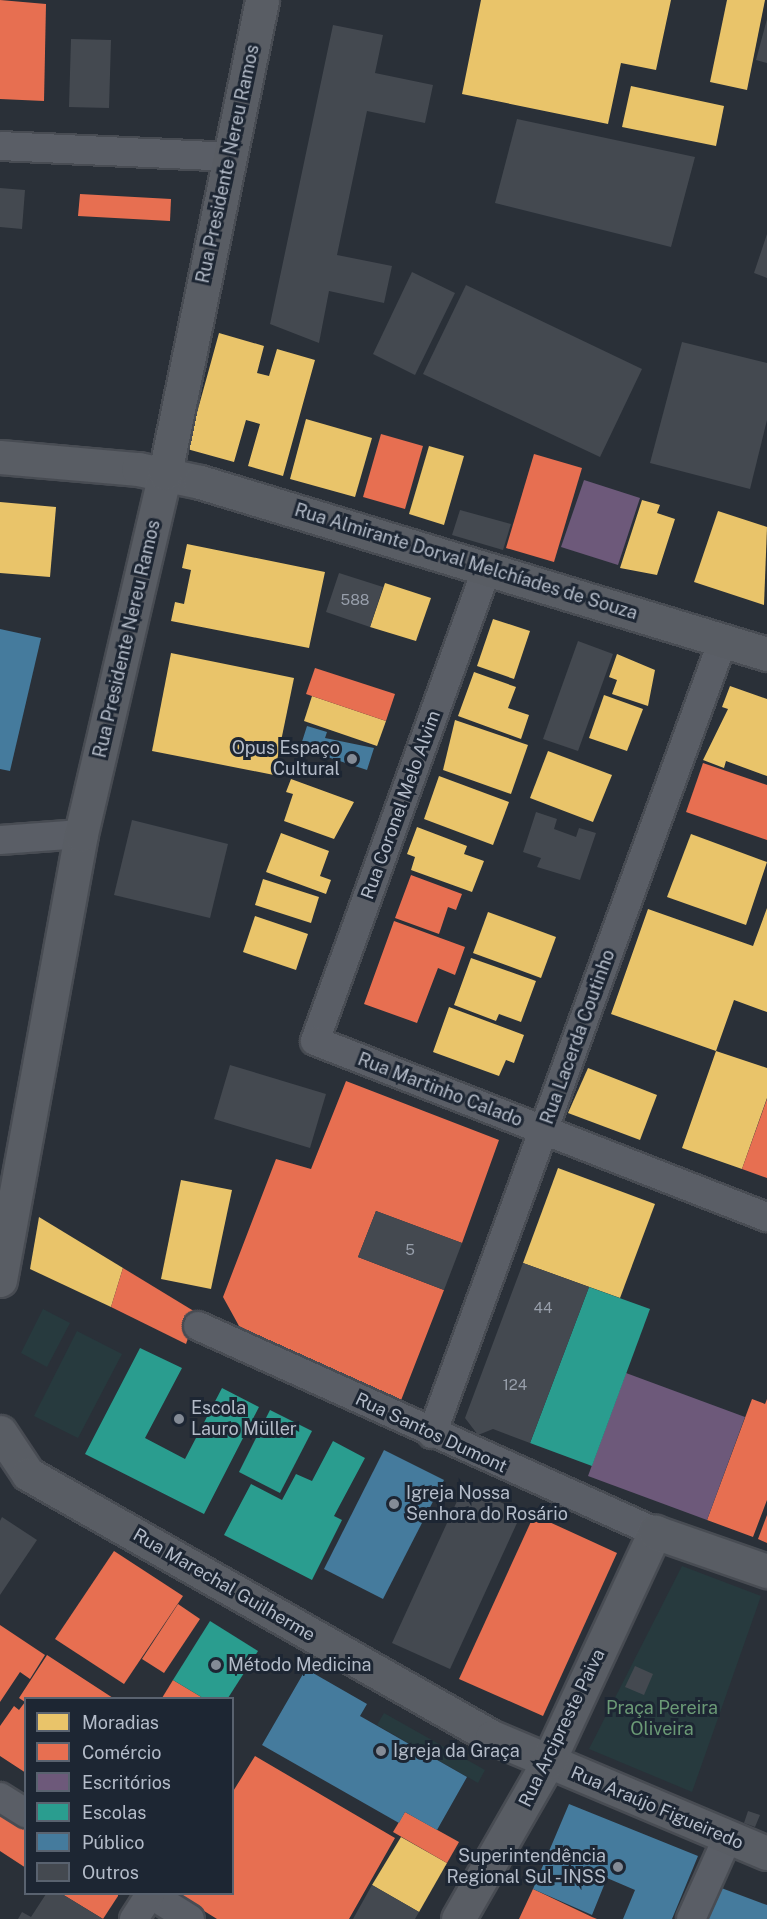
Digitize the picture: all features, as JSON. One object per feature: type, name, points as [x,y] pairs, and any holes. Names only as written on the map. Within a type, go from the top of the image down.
[{"type":"street","name":"Rua Presidente Nereu Ramos","points":[[0,1280],[81,834],[165,473],[262,0]]},
{"type":"street","points":[[0,146],[230,157]]},
{"type":"street","name":"Rua Almirante Dorval Melchíades de Souza","points":[[0,457],[165,473],[767,654]]},
{"type":"street","name":"Rua Coronel Melo Alvim","points":[[315,1041],[487,568]]},
{"type":"street","name":"Rua Lacerda Coutinho","points":[[432,1434],[723,640]]},
{"type":"street","points":[[0,840],[81,834]]},
{"type":"street","name":"Rua Martinho Calado","points":[[315,1041],[767,1217]]},
{"type":"street","name":"Rua Santos Dumont","points":[[198,1326],[432,1434],[655,1532],[767,1570]]},
{"type":"street","name":"Rua Marechal Guilherme","points":[[0,1432],[28,1473],[492,1737],[548,1762]]},
{"type":"street","name":"Rua Arcipreste Paiva","points":[[458,1919],[548,1762],[655,1532]]},
{"type":"street","name":"Rua Araújo Figueiredo","points":[[548,1762],[727,1839],[767,1852]]},
{"type":"street","points":[[0,1797],[24,1812]]},
{"type":"street","points":[[690,1919],[727,1839]]},
{"type":"street","points":[[134,1919],[149,1895]]},
{"type":"street","points":[[152,1895],[190,1919]]},
{"type":"green space","points":[[43,1309],[70,1323],[47,1367],[21,1353]]},
{"type":"green space","points":[[77,1331],[122,1354],[78,1438],[34,1416]]},
{"type":"green space","name":"Praça Pereira Oliveira","points":[[682,1566],[761,1596],[692,1792],[589,1749]]},
{"type":"green space","points":[[384,1713],[485,1770],[478,1783],[377,1725]]},
{"type":"building: Moradias","points":[[481,0],[671,0],[656,70],[621,63],[608,124],[462,94]]},
{"type":"building: Moradias","points":[[727,0],[765,0],[747,90],[710,82]]},
{"type":"building: Moradias","points":[[631,86],[724,106],[716,146],[622,127]]},
{"type":"building: Moradias","points":[[219,333],[264,346],[257,373],[269,376],[277,349],[315,360],[283,476],[248,466],[260,424],[246,420],[234,462],[187,449]]},
{"type":"building: Moradias","points":[[306,419],[372,438],[355,497],[290,479]]},
{"type":"building: Moradias","points":[[429,446],[464,456],[444,525],[409,514]]},
{"type":"building: Moradias","points":[[642,500],[660,505],[657,513],[675,519],[657,575],[620,568]]},
{"type":"building: Moradias","points":[[0,502],[56,507],[50,577],[0,573]]},
{"type":"building: Moradias","points":[[718,511],[767,527],[764,605],[694,582]]},
{"type":"building: Moradias","points":[[187,544],[325,572],[309,648],[171,621],[175,602],[184,604],[191,570],[182,568]]},
{"type":"building: Moradias","points":[[385,583],[431,598],[416,641],[370,627]]},
{"type":"building: Moradias","points":[[493,619],[530,631],[514,679],[477,666]]},
{"type":"building: Moradias","points":[[171,653],[294,678],[274,775],[152,751]]},
{"type":"building: Moradias","points":[[617,654],[655,670],[648,706],[612,694],[617,680],[609,677]]},
{"type":"building: Moradias","points":[[474,672],[516,687],[508,708],[529,715],[521,739],[458,716]]},
{"type":"building: Moradias","points":[[730,686],[767,699],[767,776],[726,761],[724,768],[703,760],[728,709],[722,707]]},
{"type":"building: Moradias","points":[[604,695],[643,709],[627,751],[589,738]]},
{"type":"building: Moradias","points":[[312,696],[386,721],[377,746],[304,721]]},
{"type":"building: Moradias","points":[[455,720],[528,745],[511,794],[443,770]]},
{"type":"building: Moradias","points":[[548,751],[612,775],[593,822],[530,798]]},
{"type":"building: Moradias","points":[[439,776],[509,802],[493,845],[424,819]]},
{"type":"building: Moradias","points":[[291,779],[354,802],[334,839],[284,821],[293,794],[286,792]]},
{"type":"building: Moradias","points":[[417,827],[467,846],[464,854],[484,861],[472,892],[411,870],[415,857],[407,854]]},
{"type":"building: Moradias","points":[[281,833],[329,851],[320,876],[331,880],[326,894],[266,872]]},
{"type":"building: Moradias","points":[[691,834],[767,862],[746,925],[667,897]]},
{"type":"building: Moradias","points":[[263,879],[319,897],[311,923],[255,905]]},
{"type":"building: Moradias","points":[[767,908],[767,1012],[734,1000],[716,1051],[611,1014],[648,909],[753,946]]},
{"type":"building: Moradias","points":[[488,912],[556,937],[541,978],[473,953]]},
{"type":"building: Moradias","points":[[255,916],[308,934],[296,970],[243,952]]},
{"type":"building: Moradias","points":[[471,958],[536,981],[521,1022],[499,1014],[496,1021],[454,1005]]},
{"type":"building: Moradias","points":[[449,1007],[524,1035],[514,1063],[506,1060],[499,1076],[433,1052]]},
{"type":"building: Moradias","points":[[716,1051],[767,1068],[767,1098],[742,1169],[682,1148]]},
{"type":"building: Moradias","points":[[588,1068],[657,1095],[640,1140],[568,1113]]},
{"type":"building: Moradias","points":[[558,1168],[655,1204],[620,1298],[523,1263]]},
{"type":"building: Moradias","points":[[181,1180],[232,1190],[211,1289],[161,1279]]},
{"type":"building: Moradias","points":[[39,1217],[123,1268],[111,1307],[30,1269]]},
{"type":"building: Moradias","points":[[401,1837],[447,1863],[419,1912],[372,1885]]},
{"type":"building: Comércio","points":[[0,0],[46,4],[44,101],[0,99]]},
{"type":"building: Comércio","points":[[80,194],[171,199],[170,221],[78,216]]},
{"type":"building: Comércio","points":[[381,434],[423,446],[405,509],[363,497]]},
{"type":"building: Comércio","points":[[534,454],[582,468],[554,562],[506,548]]},
{"type":"building: Comércio","points":[[315,668],[395,694],[386,721],[306,694]]},
{"type":"building: Comércio","points":[[703,763],[767,785],[767,840],[686,812]]},
{"type":"building: Comércio","points":[[411,875],[462,894],[456,910],[448,907],[439,934],[395,918]]},
{"type":"building: Comércio","points":[[394,921],[465,947],[455,975],[438,968],[417,1023],[364,1004]]},
{"type":"building: Comércio","points":[[346,1081],[499,1140],[462,1243],[376,1211],[358,1257],[444,1290],[400,1403],[239,1326],[223,1297],[276,1159],[311,1169]]},
{"type":"building: Comércio","points":[[767,1099],[767,1178],[742,1169]]},
{"type":"building: Comércio","points":[[123,1268],[197,1313],[186,1344],[111,1307]]},
{"type":"building: Comércio","points":[[752,1399],[765,1404],[767,1399],[767,1500],[753,1537],[707,1520]]},
{"type":"building: Comércio","points":[[534,1515],[617,1553],[543,1716],[459,1679]]},
{"type":"building: Comércio","points":[[767,1515],[767,1543],[758,1539]]},
{"type":"building: Comércio","points":[[114,1551],[183,1596],[124,1684],[55,1639]]},
{"type":"building: Comércio","points":[[178,1604],[200,1619],[164,1673],[142,1659]]},
{"type":"building: Comércio","points":[[0,1625],[45,1655],[30,1679],[20,1672],[0,1702]]},
{"type":"building: Comércio","points":[[47,1655],[111,1697],[24,1697],[24,1701],[19,1698]]},
{"type":"building: Comércio","points":[[173,1680],[201,1697],[163,1697]]},
{"type":"building: Comércio","points":[[24,1703],[24,1772],[0,1756],[0,1726],[14,1706],[19,1710]]},
{"type":"building: Comércio","points":[[255,1756],[395,1838],[349,1919],[217,1919],[179,1895],[234,1895],[234,1790]]},
{"type":"building: Comércio","points":[[0,1810],[24,1825],[24,1867],[0,1851]]},
{"type":"building: Comércio","points":[[405,1812],[459,1842],[447,1863],[393,1832]]},
{"type":"building: Comércio","points":[[533,1889],[592,1917],[597,1919],[519,1919]]},
{"type":"building: Comércio","points":[[64,1895],[118,1895],[103,1919]]},
{"type":"building: Escritórios","points":[[584,480],[640,498],[618,565],[561,547]]},
{"type":"building: Escritórios","points":[[626,1373],[745,1417],[707,1520],[588,1476]]},
{"type":"building: Escolas","points":[[589,1287],[650,1309],[592,1466],[530,1443]]},
{"type":"building: Escolas","points":[[140,1348],[182,1368],[145,1438],[185,1459],[222,1388],[259,1407],[204,1514],[85,1454]]},
{"type":"building: Escolas","points":[[270,1410],[312,1431],[280,1493],[239,1472]]},
{"type":"building: Escolas","points":[[333,1441],[365,1458],[334,1516],[342,1520],[312,1580],[224,1535],[251,1484],[282,1500],[296,1474],[312,1481]]},
{"type":"building: Escolas","name":"Método Medicina","points":[[210,1621],[258,1651],[229,1697],[201,1697],[173,1680]]},
{"type":"building: Público","points":[[0,629],[41,638],[10,771],[0,769]]},
{"type":"building: Público","name":"Opus Espaço Cultural","points":[[307,726],[327,732],[325,738],[374,748],[367,770],[300,748]]},
{"type":"building: Público","name":"Igreja Nossa Senhora do Rosário","points":[[384,1450],[444,1480],[383,1599],[324,1569]]},
{"type":"building: Público","points":[[313,1673],[367,1704],[360,1716],[467,1777],[437,1830],[405,1812],[399,1823],[262,1745],[303,1674]]},
{"type":"building: Público","name":"Superintendência Regional Sul - INSS","points":[[569,1804],[698,1856],[672,1919],[623,1919],[635,1890],[607,1878],[592,1915],[533,1889]]},
{"type":"building: Público","points":[[716,1886],[767,1905],[767,1919],[703,1919]]},
{"type":"building: Outros","points":[[767,19],[767,63],[756,60]]},
{"type":"building: Outros","points":[[333,25],[383,35],[375,73],[433,85],[425,123],[367,111],[337,255],[392,266],[384,303],[329,291],[319,343],[270,324]]},
{"type":"building: Outros","points":[[71,39],[111,40],[109,108],[69,107]]},
{"type":"building: Outros","points":[[517,119],[695,157],[671,247],[495,203]]},
{"type":"building: Outros","points":[[0,188],[25,190],[22,229],[0,227]]},
{"type":"building: Outros","points":[[767,234],[767,278],[754,273]]},
{"type":"building: Outros","points":[[412,272],[455,293],[415,375],[373,354]]},
{"type":"building: Outros","points":[[466,285],[642,369],[600,457],[423,374]]},
{"type":"building: Outros","points":[[682,342],[767,363],[767,420],[750,489],[650,463]]},
{"type":"building: Outros","points":[[460,510],[511,524],[503,550],[452,535]]},
{"type":"building: Outros","points":[[339,573],[383,587],[370,627],[326,612]]},
{"type":"building: Outros","points":[[578,641],[613,654],[578,751],[543,739]]},
{"type":"building: Outros","points":[[536,812],[557,819],[554,829],[576,837],[579,828],[596,833],[580,880],[537,867],[541,858],[523,852]]},
{"type":"building: Outros","points":[[132,820],[228,844],[210,918],[114,895]]},
{"type":"building: Outros","points":[[230,1065],[326,1094],[310,1148],[214,1119]]},
{"type":"building: Outros","points":[[376,1211],[462,1243],[444,1290],[358,1257]]},
{"type":"building: Outros","points":[[523,1263],[589,1287],[530,1443],[493,1429],[478,1435],[465,1418]]},
{"type":"building: Outros","points":[[464,1486],[522,1512],[450,1669],[392,1643]]},
{"type":"building: Outros","points":[[2,1517],[37,1540],[0,1595],[0,1521]]},
{"type":"building: Outros","points":[[635,1666],[653,1674],[644,1695],[625,1687]]},
{"type":"building: Outros","points":[[748,1811],[760,1815],[755,1827],[744,1823]]},
{"type":"building: Outros","points":[[372,1885],[419,1912],[415,1919],[353,1919]]},
{"type":"building: Outros","points":[[45,1895],[64,1895],[103,1919],[18,1919],[22,1912],[31,1917]]},
{"type":"place","name":"Opus Espaço Cultural","points":[[352,759]]},
{"type":"place","name":"Escola Lauro Müller","points":[[179,1419]]},
{"type":"place","name":"Igreja Nossa Senhora do Rosário","points":[[394,1504]]},
{"type":"place","name":"Método Medicina","points":[[216,1665]]},
{"type":"place","name":"Igreja da Graça","points":[[381,1751]]},
{"type":"place","name":"Superintendência Regional Sul - INSS","points":[[618,1867]]}]
